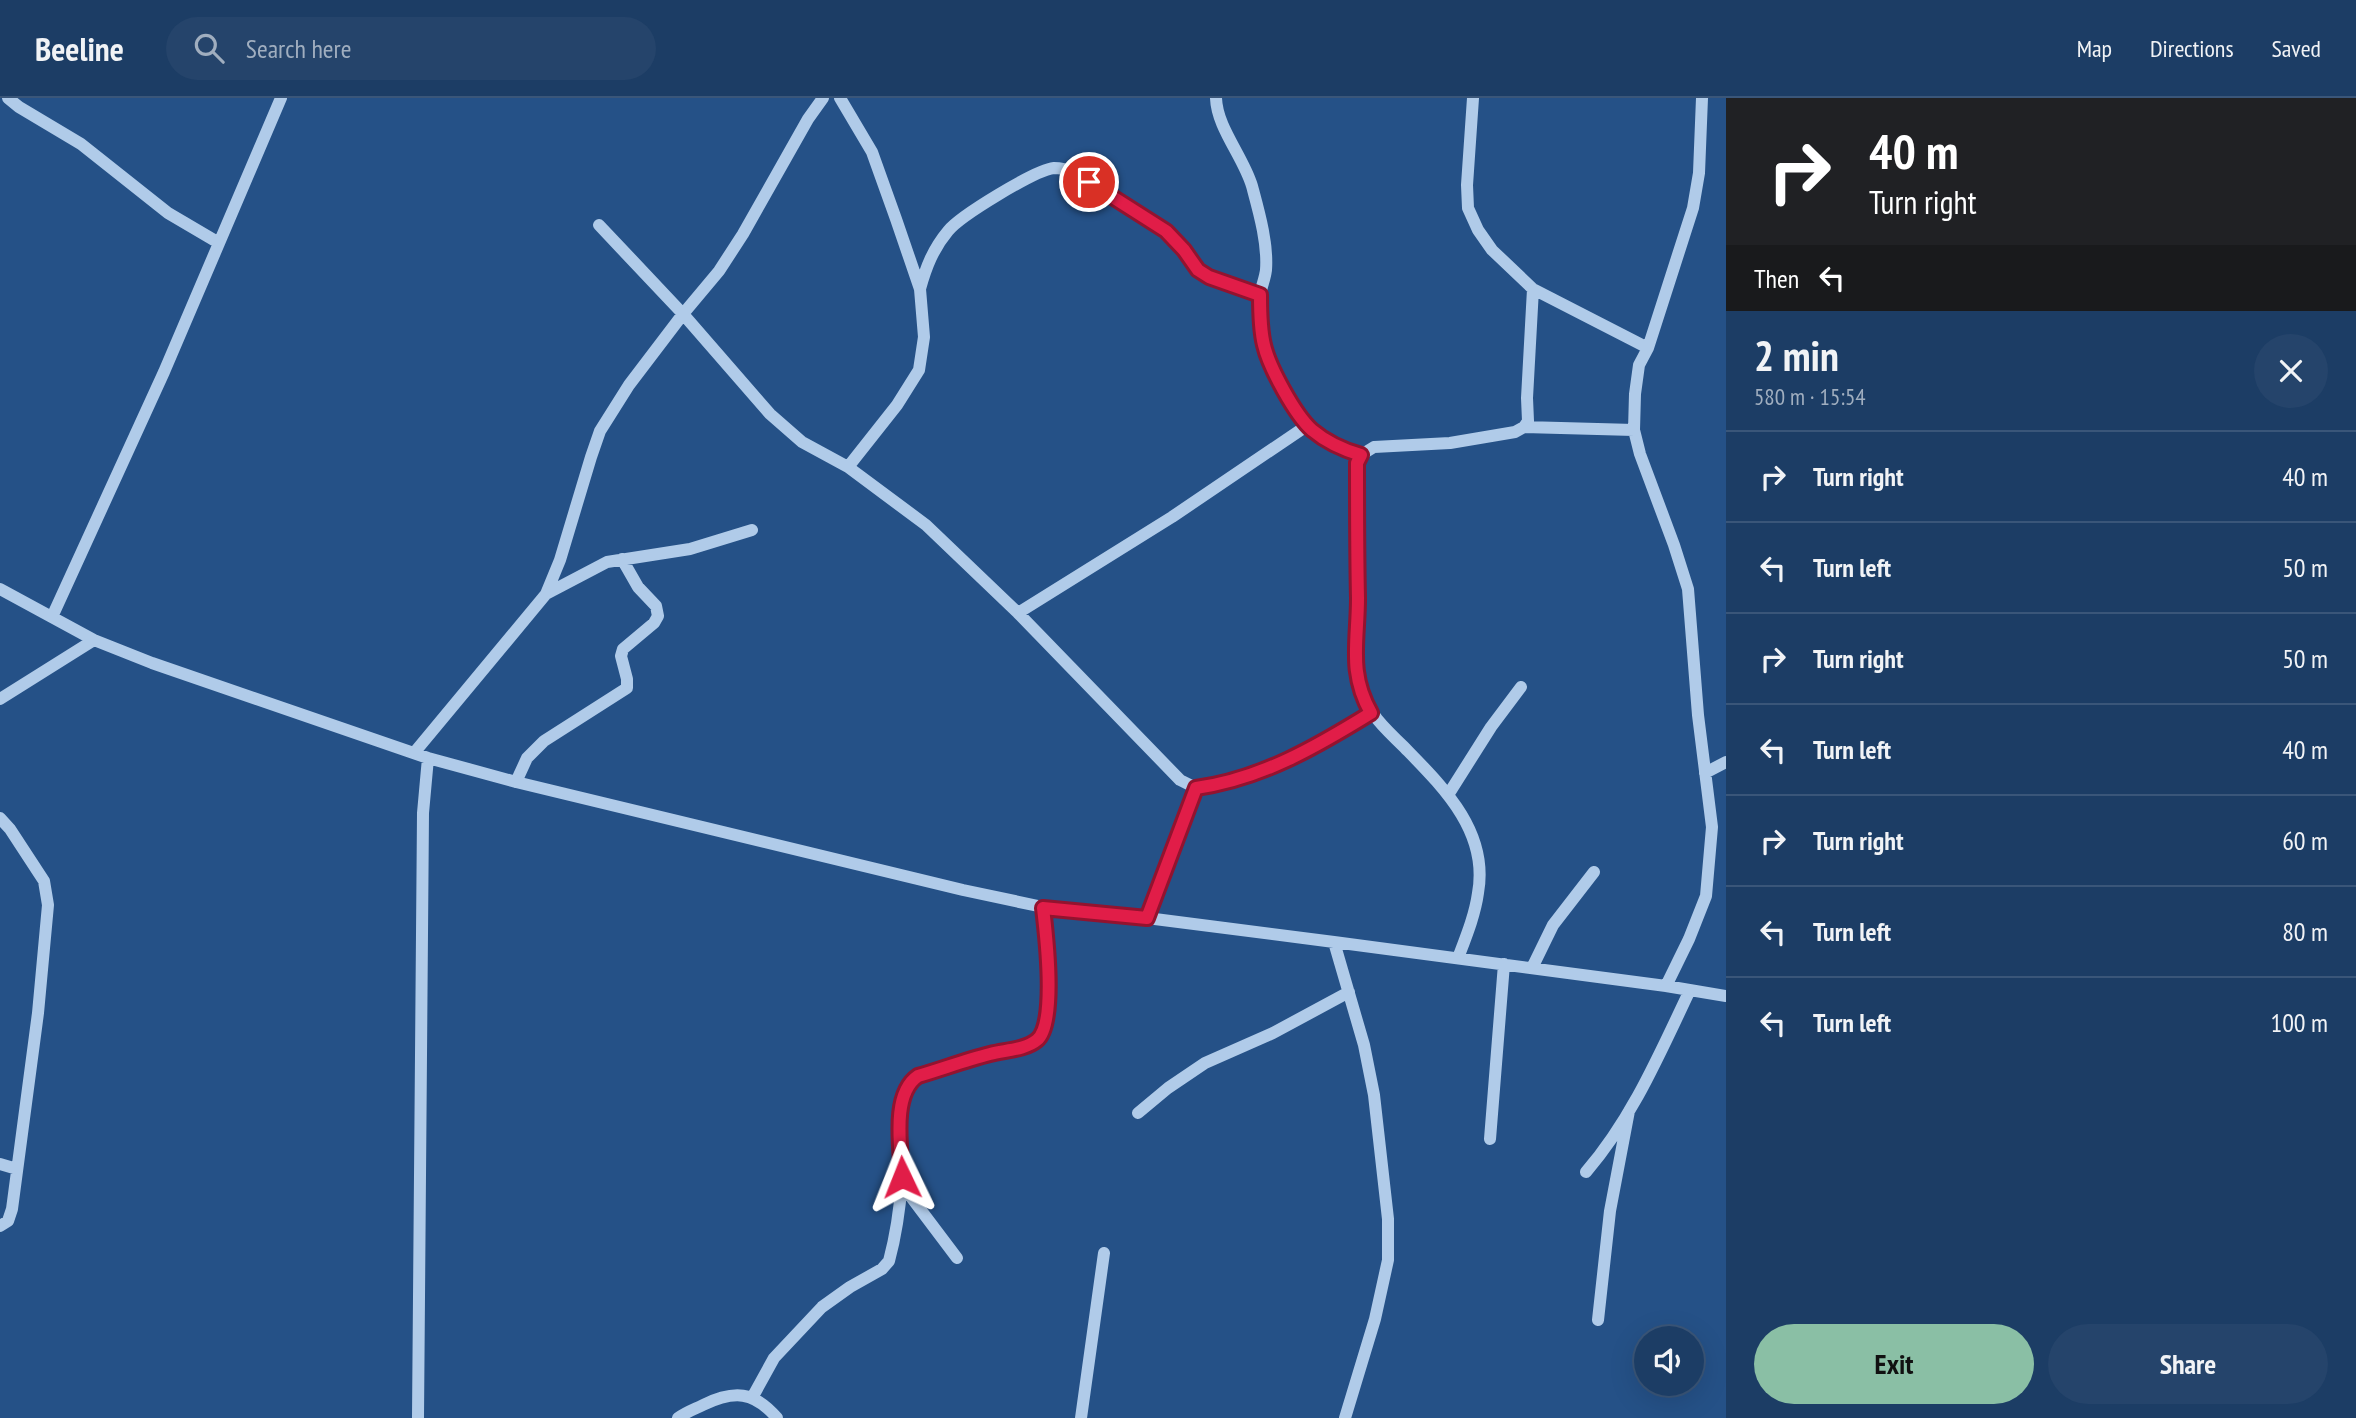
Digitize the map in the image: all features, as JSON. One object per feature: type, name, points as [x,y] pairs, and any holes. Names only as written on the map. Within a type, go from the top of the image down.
[{"type":"street","points":[[8,98],[80,144],[168,213],[219,243]]},
{"type":"street","points":[[52,617],[164,372],[281,98]]},
{"type":"street","points":[[414,753],[546,594],[560,560],[600,431],[629,385],[719,271],[823,98]]},
{"type":"street","points":[[840,98],[872,152],[919,289],[924,337],[919,370],[897,405],[848,467]]},
{"type":"street","points":[[1216,98],[1222,126],[1235,146],[1252,186],[1265,244],[1266,268],[1260,295],[1264,344],[1272,367],[1308,425],[1331,442],[1361,455]]},
{"type":"street","points":[[1473,98],[1466,185],[1468,208],[1478,230],[1492,250],[1534,289],[1648,348]]},
{"type":"street","points":[[1665,986],[1689,939],[1706,896],[1712,827],[1698,715],[1688,589],[1640,454],[1634,430],[1635,394],[1639,365],[1648,348],[1693,208],[1699,173],[1702,98]]},
{"type":"street","points":[[919,289],[933,252],[949,230],[963,217],[1035,174],[1053,168],[1075,173],[1166,231],[1198,270],[1209,277],[1260,295]]},
{"type":"street","points":[[599,225],[683,314],[770,414],[802,442],[848,467],[926,525],[1018,612],[1180,780],[1196,788],[1222,784],[1295,758],[1371,713]]},
{"type":"street","points":[[1524,428],[1528,421],[1534,289]]},
{"type":"street","points":[[1018,612],[1172,517],[1308,425]]},
{"type":"street","points":[[1458,958],[1474,915],[1479,890],[1480,865],[1476,844],[1462,813],[1448,795],[1371,713],[1357,682],[1357,463],[1361,455],[1374,447],[1450,443],[1515,432],[1524,428],[1634,430]]},
{"type":"street","points":[[546,594],[607,562],[690,549],[752,530]]},
{"type":"street","points":[[516,782],[527,758],[544,741],[627,688],[621,656],[623,649],[658,616],[656,606],[638,587],[622,559]]},
{"type":"street","points":[[0,589],[94,640],[152,663],[428,758],[516,782],[1043,908],[1147,918],[1334,942],[1726,996]]},
{"type":"street","points":[[0,699],[94,640]]},
{"type":"street","points":[[1448,795],[1491,727],[1521,687]]},
{"type":"street","points":[[418,1418],[423,813],[428,758]]},
{"type":"street","points":[[1705,773],[1726,762]]},
{"type":"street","points":[[1147,918],[1196,788]]},
{"type":"street","points":[[0,818],[44,881],[48,905],[38,1013],[18,1169],[12,1209],[8,1221],[0,1226]]},
{"type":"street","points":[[1532,968],[1553,925],[1594,872]]},
{"type":"street","points":[[752,1398],[774,1358],[822,1307],[882,1269],[889,1261],[902,1177],[900,1112],[910,1082],[918,1076],[1029,1045],[1040,1039],[1046,1024],[1048,1004],[1048,953],[1043,908]]},
{"type":"street","points":[[1334,942],[1364,1045],[1374,1095],[1388,1219],[1388,1260],[1375,1319],[1345,1418]]},
{"type":"street","points":[[1490,1139],[1504,964]]},
{"type":"street","points":[[1586,1172],[1615,1135],[1629,1111],[1690,990]]},
{"type":"street","points":[[1138,1113],[1205,1063],[1273,1033],[1349,992]]},
{"type":"street","points":[[1598,1320],[1610,1211],[1629,1111]]},
{"type":"street","points":[[0,1164],[18,1169]]},
{"type":"street","points":[[902,1177],[908,1193],[957,1258]]},
{"type":"street","points":[[1081,1418],[1104,1253]]},
{"type":"street","points":[[678,1418],[718,1397],[742,1394],[765,1404],[777,1418]]},
{"type":"route","points":[[902,1177],[900,1112],[910,1082],[918,1076],[1029,1045],[1040,1039],[1046,1024],[1048,1004],[1048,953],[1043,908],[1147,918],[1196,788],[1222,784],[1295,758],[1371,713],[1357,682],[1355,661],[1358,601],[1357,463],[1361,455],[1314,432],[1290,398],[1272,367],[1264,344],[1260,295],[1209,277],[1198,270],[1166,231],[1089,182]]}]
